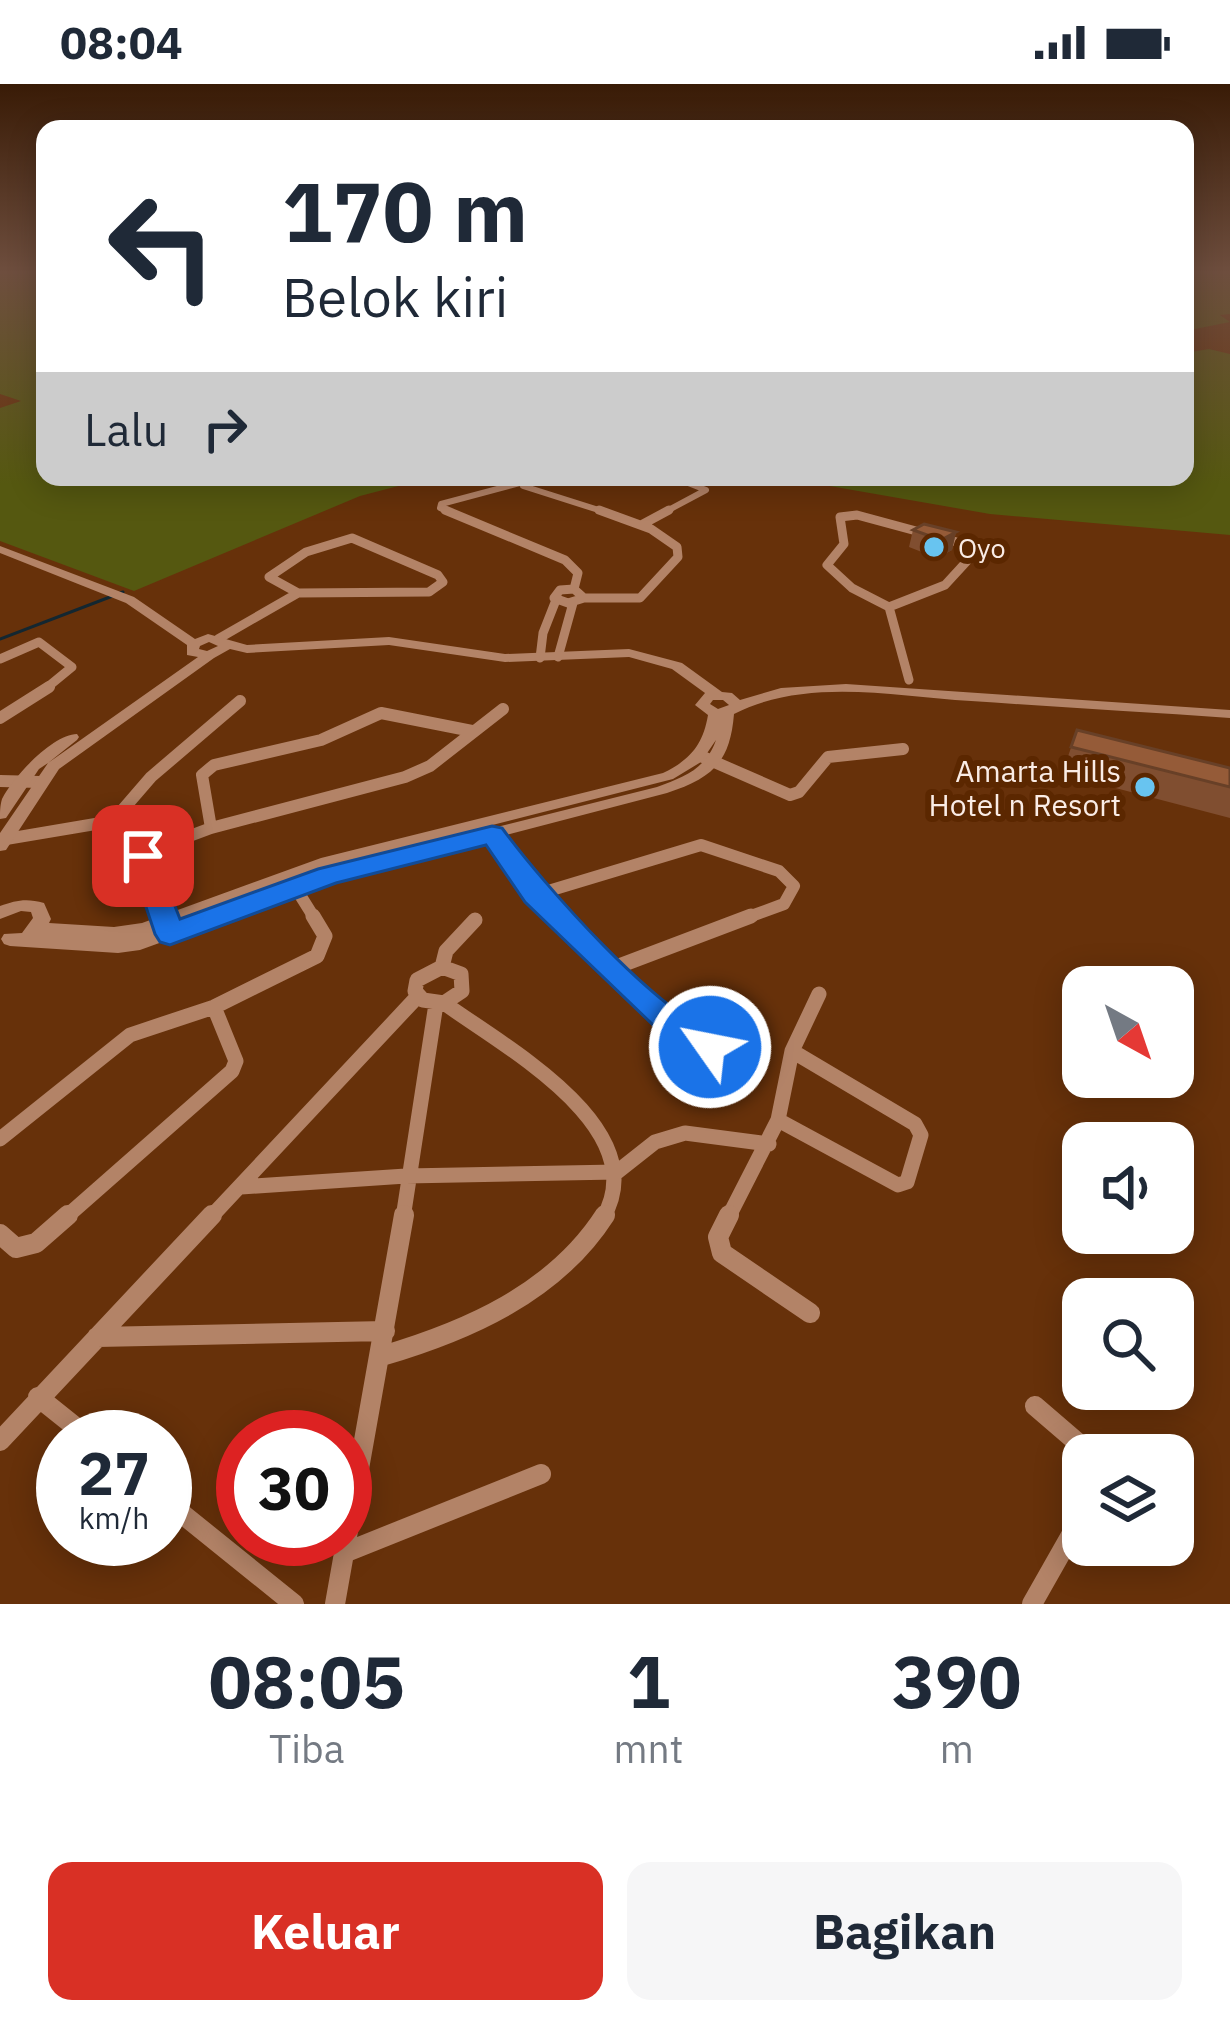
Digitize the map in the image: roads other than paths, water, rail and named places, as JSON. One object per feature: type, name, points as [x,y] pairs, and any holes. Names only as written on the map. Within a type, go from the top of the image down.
[{"type":"street","points":[[556,600],[579,601],[641,601],[679,557],[668,536],[644,524],[628,524],[523,486],[446,502],[440,508],[565,560],[578,573],[574,589],[579,601],[558,657]]},
{"type":"street","points":[[644,524],[706,490],[696,486]]},
{"type":"street","points":[[890,607],[953,579],[980,551],[970,544],[857,515],[840,518],[844,544],[827,565],[852,588],[890,607],[909,680]]},
{"type":"street","points":[[0,814],[21,782],[49,753],[298,593],[429,592],[443,582],[438,575],[352,538],[306,552],[269,577],[298,593]]},
{"type":"street","points":[[0,550],[128,599],[209,647],[240,657],[384,649],[526,667],[616,656]]},
{"type":"street","points":[[540,658],[556,592],[574,589]]},
{"type":"street","points":[[0,659],[39,642],[73,667],[0,718]]},
{"type":"street","points":[[2,842],[40,782],[67,753],[209,647],[399,642],[505,658],[616,656],[676,674],[721,703],[850,677],[909,680],[990,698],[1230,715]]},
{"type":"street","points":[[803,687],[965,693]]},
{"type":"street","points":[[2,842],[113,820],[151,777],[240,700]]},
{"type":"street","points":[[5,939],[35,928],[114,934],[168,928],[327,862],[677,785],[725,746],[721,703]]},
{"type":"street","points":[[168,928],[143,856],[161,844],[405,777],[430,766],[503,709]]},
{"type":"street","points":[[212,828],[202,775],[214,766],[321,740],[381,712],[472,730]]},
{"type":"street","points":[[707,759],[790,795],[800,792],[828,757],[904,749]]},
{"type":"street","points":[[0,781],[40,782]]},
{"type":"street","points":[[5,939],[118,946],[295,886],[492,834],[569,808]]},
{"type":"street","points":[[492,834],[536,895],[689,1039],[710,1047],[736,1047]]},
{"type":"street","points":[[536,895],[701,845],[779,871],[794,886],[784,904],[611,969]]},
{"type":"street","points":[[0,1139],[130,1035],[214,1006],[307,962],[323,948],[326,936],[295,886]]},
{"type":"street","points":[[2,907],[38,907],[42,919],[35,928]]},
{"type":"street","points":[[442,967],[446,951],[475,920]]},
{"type":"street","points":[[0,1441],[240,1187],[433,1001],[457,996],[464,985],[461,974],[442,967],[422,975],[415,986],[433,1001],[511,1049],[560,1091],[603,1141],[616,1172],[611,1205],[598,1227],[546,1280],[472,1326],[382,1356]]},
{"type":"street","points":[[810,1313],[722,1252],[718,1237],[769,1144],[792,1052],[819,994]]},
{"type":"street","points":[[372,1410],[433,1001]]},
{"type":"street","points":[[0,1234],[16,1248],[36,1243],[228,1075],[236,1061],[214,1006]]},
{"type":"street","points":[[778,1120],[898,1185],[907,1182],[921,1135],[915,1124],[792,1052]]},
{"type":"street","points":[[240,1187],[406,1176],[616,1172],[672,1135],[769,1144]]},
{"type":"street","points":[[97,1337],[385,1331]]},
{"type":"street","points":[[38,1396],[55,1410]]},
{"type":"street","points":[[1035,1406],[1068,1434]]},
{"type":"street","points":[[372,1542],[541,1474]]},
{"type":"street","points":[[192,1522],[294,1604]]},
{"type":"street","points":[[1032,1604],[1062,1551]]},
{"type":"street","points":[[335,1604],[342,1566]]},
{"type":"waterway","points":[[0,639],[123,592]]},
{"type":"place","name":"Oyo","points":[[934,547]]},
{"type":"place","name":"Amarta Hills Hotel n Resort","points":[[1145,787]]}]
